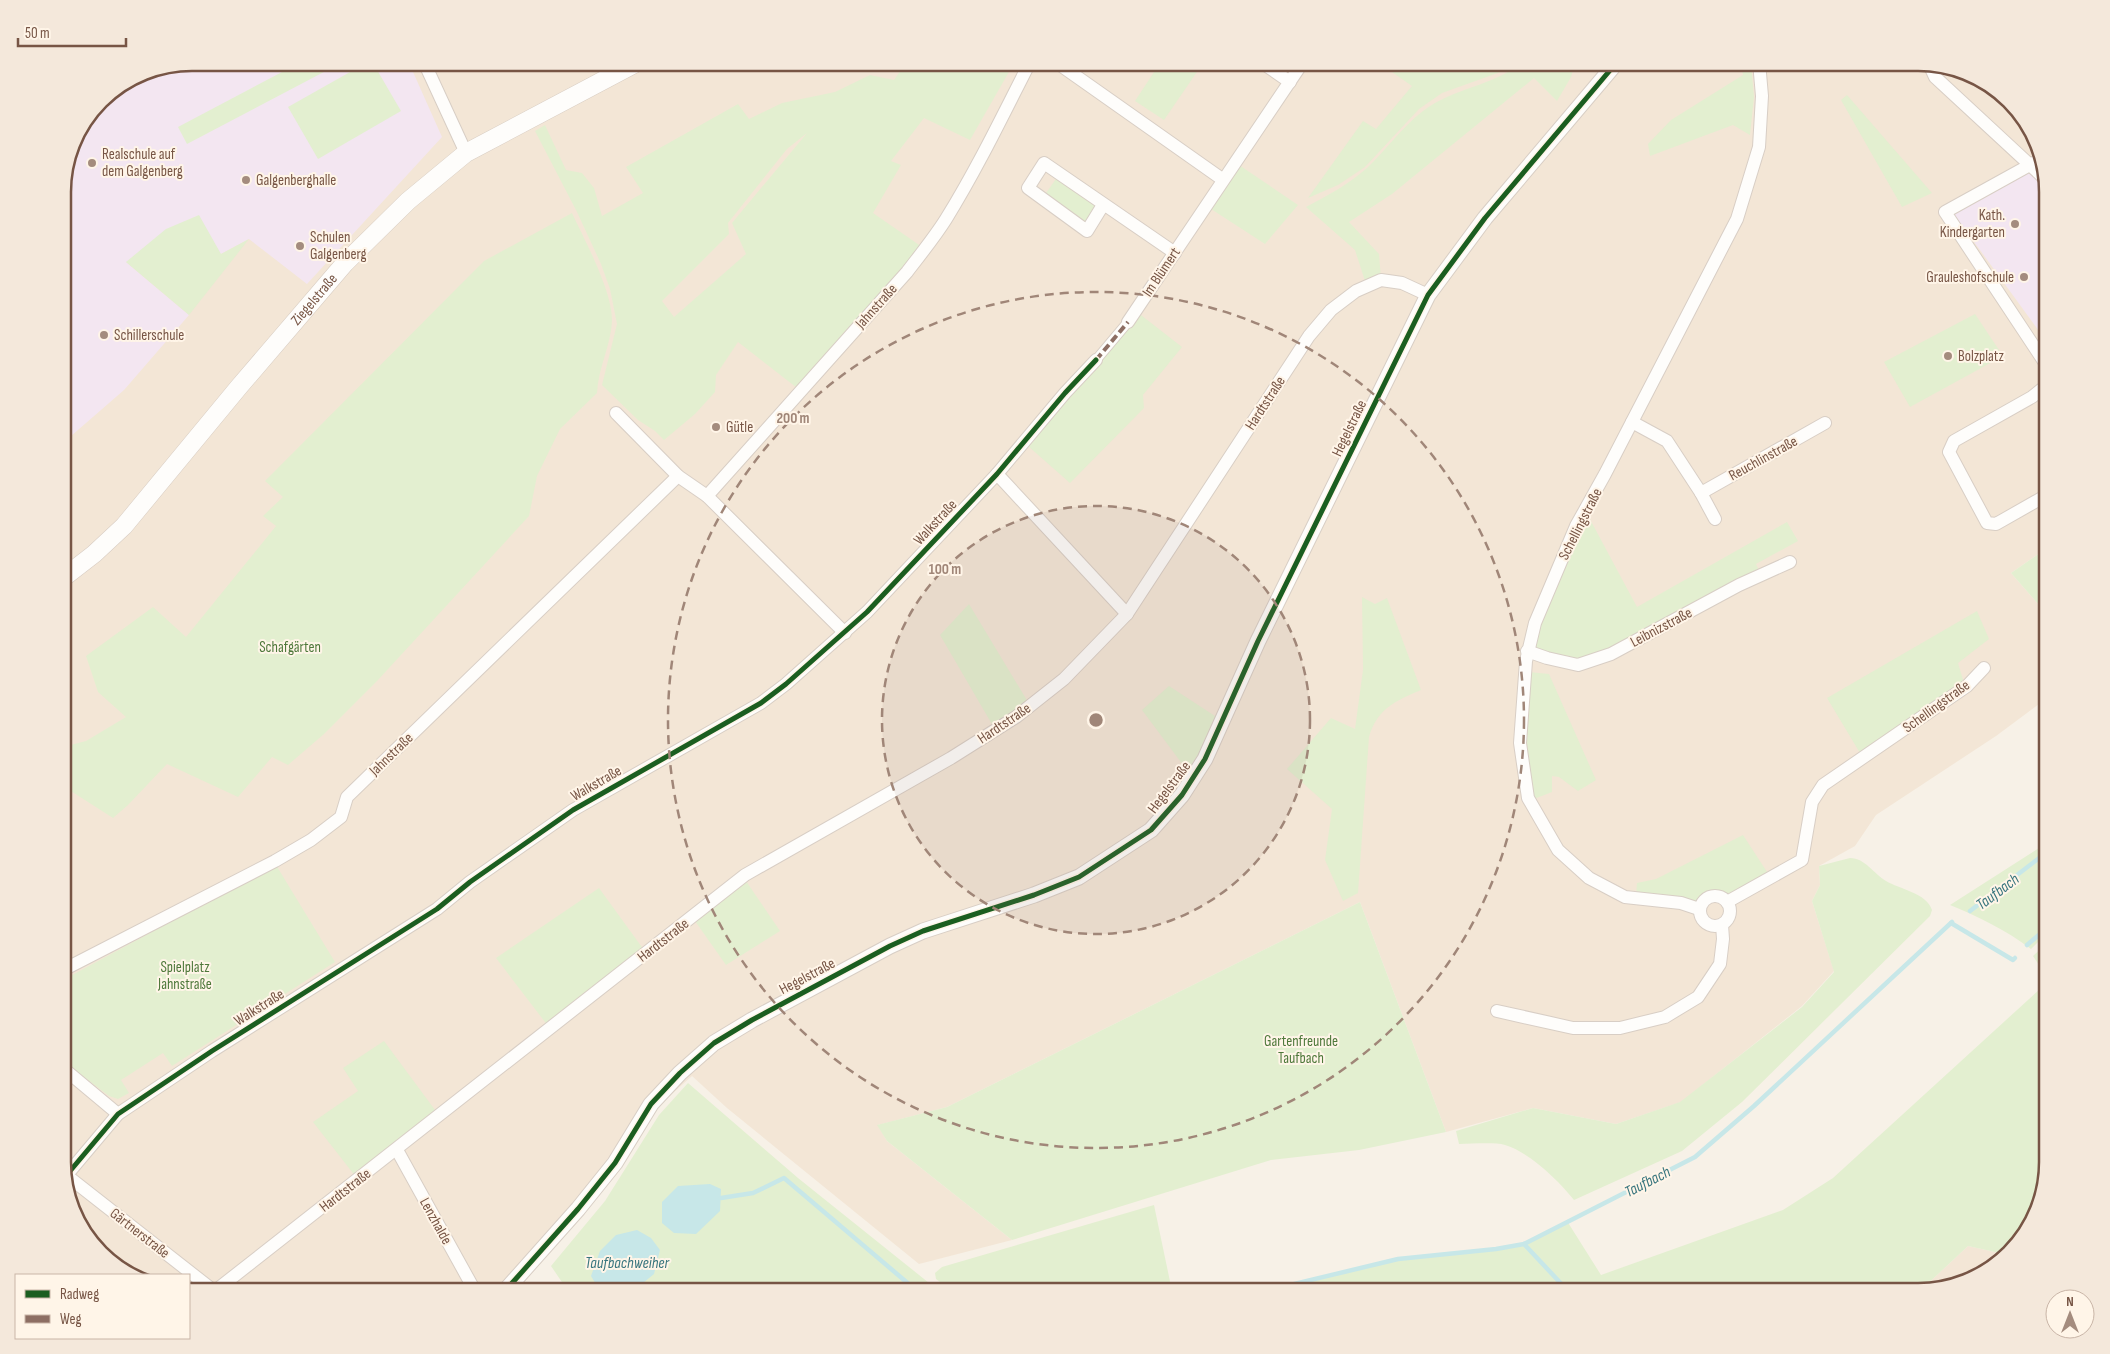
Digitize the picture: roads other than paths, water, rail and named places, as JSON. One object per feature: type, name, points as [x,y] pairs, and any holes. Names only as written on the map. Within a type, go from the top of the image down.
[{"type":"main road","name":"Ziegelstraße","points":[[72,571],[94,554],[124,526],[238,388],[345,263],[408,201],[466,153],[621,71]]},
{"type":"street","points":[[428,71],[466,153]]},
{"type":"street","name":"Jahnstraße","points":[[707,496],[907,272],[925,249],[946,220],[1025,71]]},
{"type":"street","points":[[1069,71],[1222,179]]},
{"type":"street","points":[[1274,71],[1290,82]]},
{"type":"street","name":"Im Blümert","points":[[1096,360],[1128,322],[1222,179],[1297,71]]},
{"type":"street","name":"Hegelstraße","points":[[513,1283],[615,1163],[651,1104],[680,1073],[714,1043],[752,1020],[890,946],[923,931],[1079,877],[1152,830],[1182,795],[1205,759],[1258,640],[1428,295],[1485,218],[1610,71]]},
{"type":"street","name":"Schellingstraße","points":[[1699,909],[1681,903],[1625,897],[1589,878],[1558,850],[1528,798],[1520,743],[1527,651],[1538,614],[1576,526],[1738,219],[1758,147],[1762,96],[1760,71]]},
{"type":"street","points":[[1933,72],[1935,77],[2034,163],[1945,212],[2039,353]]},
{"type":"street","points":[[1104,205],[1087,231],[1028,188],[1044,163],[1175,253]]},
{"type":"street","name":"Hardtstraße","points":[[226,1283],[745,875],[951,758],[1016,717],[1064,679],[1127,614],[1309,336],[1331,310],[1356,290],[1381,280],[1402,283],[1428,295]]},
{"type":"street","name":"Walkstraße","points":[[72,1169],[118,1114],[212,1051],[437,909],[470,882],[573,810],[761,703],[786,684],[845,633],[997,474],[1065,393],[1096,360]]},
{"type":"street","points":[[2039,392],[1954,441],[1949,452],[1987,523],[1996,524],[2039,500]]},
{"type":"street","points":[[616,413],[678,476],[707,496],[845,633]]},
{"type":"street","points":[[1632,422],[1667,441],[1715,518]]},
{"type":"street","name":"Reuchlinstraße","points":[[1701,493],[1825,423]]},
{"type":"street","points":[[997,474],[1127,614]]},
{"type":"street","name":"Jahnstraße","points":[[72,965],[276,861],[311,840],[341,817],[347,797],[678,476]]},
{"type":"street","name":"Leibnizstraße","points":[[1527,651],[1578,665],[1611,654],[1739,585],[1790,562]]},
{"type":"street","name":"Schellingstraße","points":[[1727,902],[1802,860],[1812,802],[1823,785],[1967,686],[1984,668]]},
{"type":"street","points":[[1709,896],[1719,896],[1727,902],[1730,911],[1729,917],[1722,924],[1716,926],[1706,923],[1699,909],[1709,896]]},
{"type":"street","points":[[1497,1011],[1573,1028],[1620,1028],[1665,1017],[1698,997],[1720,964],[1722,924]]},
{"type":"street","points":[[72,1076],[118,1114]]},
{"type":"street","name":"Lenzhalde","points":[[396,1150],[470,1283]]},
{"type":"street","name":"Gärtnerstraße","points":[[73,1181],[203,1283]]},
{"type":"water","name":"Taufbachweiher","points":[[710,1184],[721,1189],[720,1211],[696,1234],[674,1233],[662,1223],[662,1202],[678,1186]]},
{"type":"water","name":"Taufbachweiher","points":[[637,1230],[651,1238],[660,1250],[654,1274],[643,1283],[595,1283],[591,1276],[600,1251],[616,1235]]},
{"type":"waterway","name":"Taufbach","points":[[1970,911],[2039,858]]},
{"type":"waterway","name":"Taufbach","points":[[1298,1283],[1398,1259],[1496,1249],[1524,1244],[1695,1157],[1754,1106],[1952,922]]},
{"type":"waterway","points":[[1951,923],[2013,960],[2015,958]]},
{"type":"waterway","points":[[2027,945],[2039,935]]},
{"type":"waterway","points":[[721,1198],[753,1193],[784,1178],[908,1283]]},
{"type":"waterway","points":[[1524,1244],[1561,1283]]},
{"type":"place","name":"Realschule auf dem Galgenberg","points":[[92,163]]},
{"type":"place","name":"Galgenberghalle","points":[[246,180]]},
{"type":"place","name":"Kath. Kindergarten","points":[[2015,224]]},
{"type":"place","name":"Schulen Galgenberg","points":[[300,246]]},
{"type":"place","name":"Grauleshofschule","points":[[2024,277]]},
{"type":"place","name":"Schillerschule","points":[[104,335]]},
{"type":"place","name":"Bolzplatz","points":[[1948,356]]},
{"type":"place","name":"Gütle","points":[[716,427]]},
{"type":"park label","name":"Schafgärten","points":[[290,647]]},
{"type":"park label","name":"Spielplatz Jahnstraße","points":[[185,976]]},
{"type":"park label","name":"Gartenfreunde Taufbach","points":[[1301,1050]]}]
